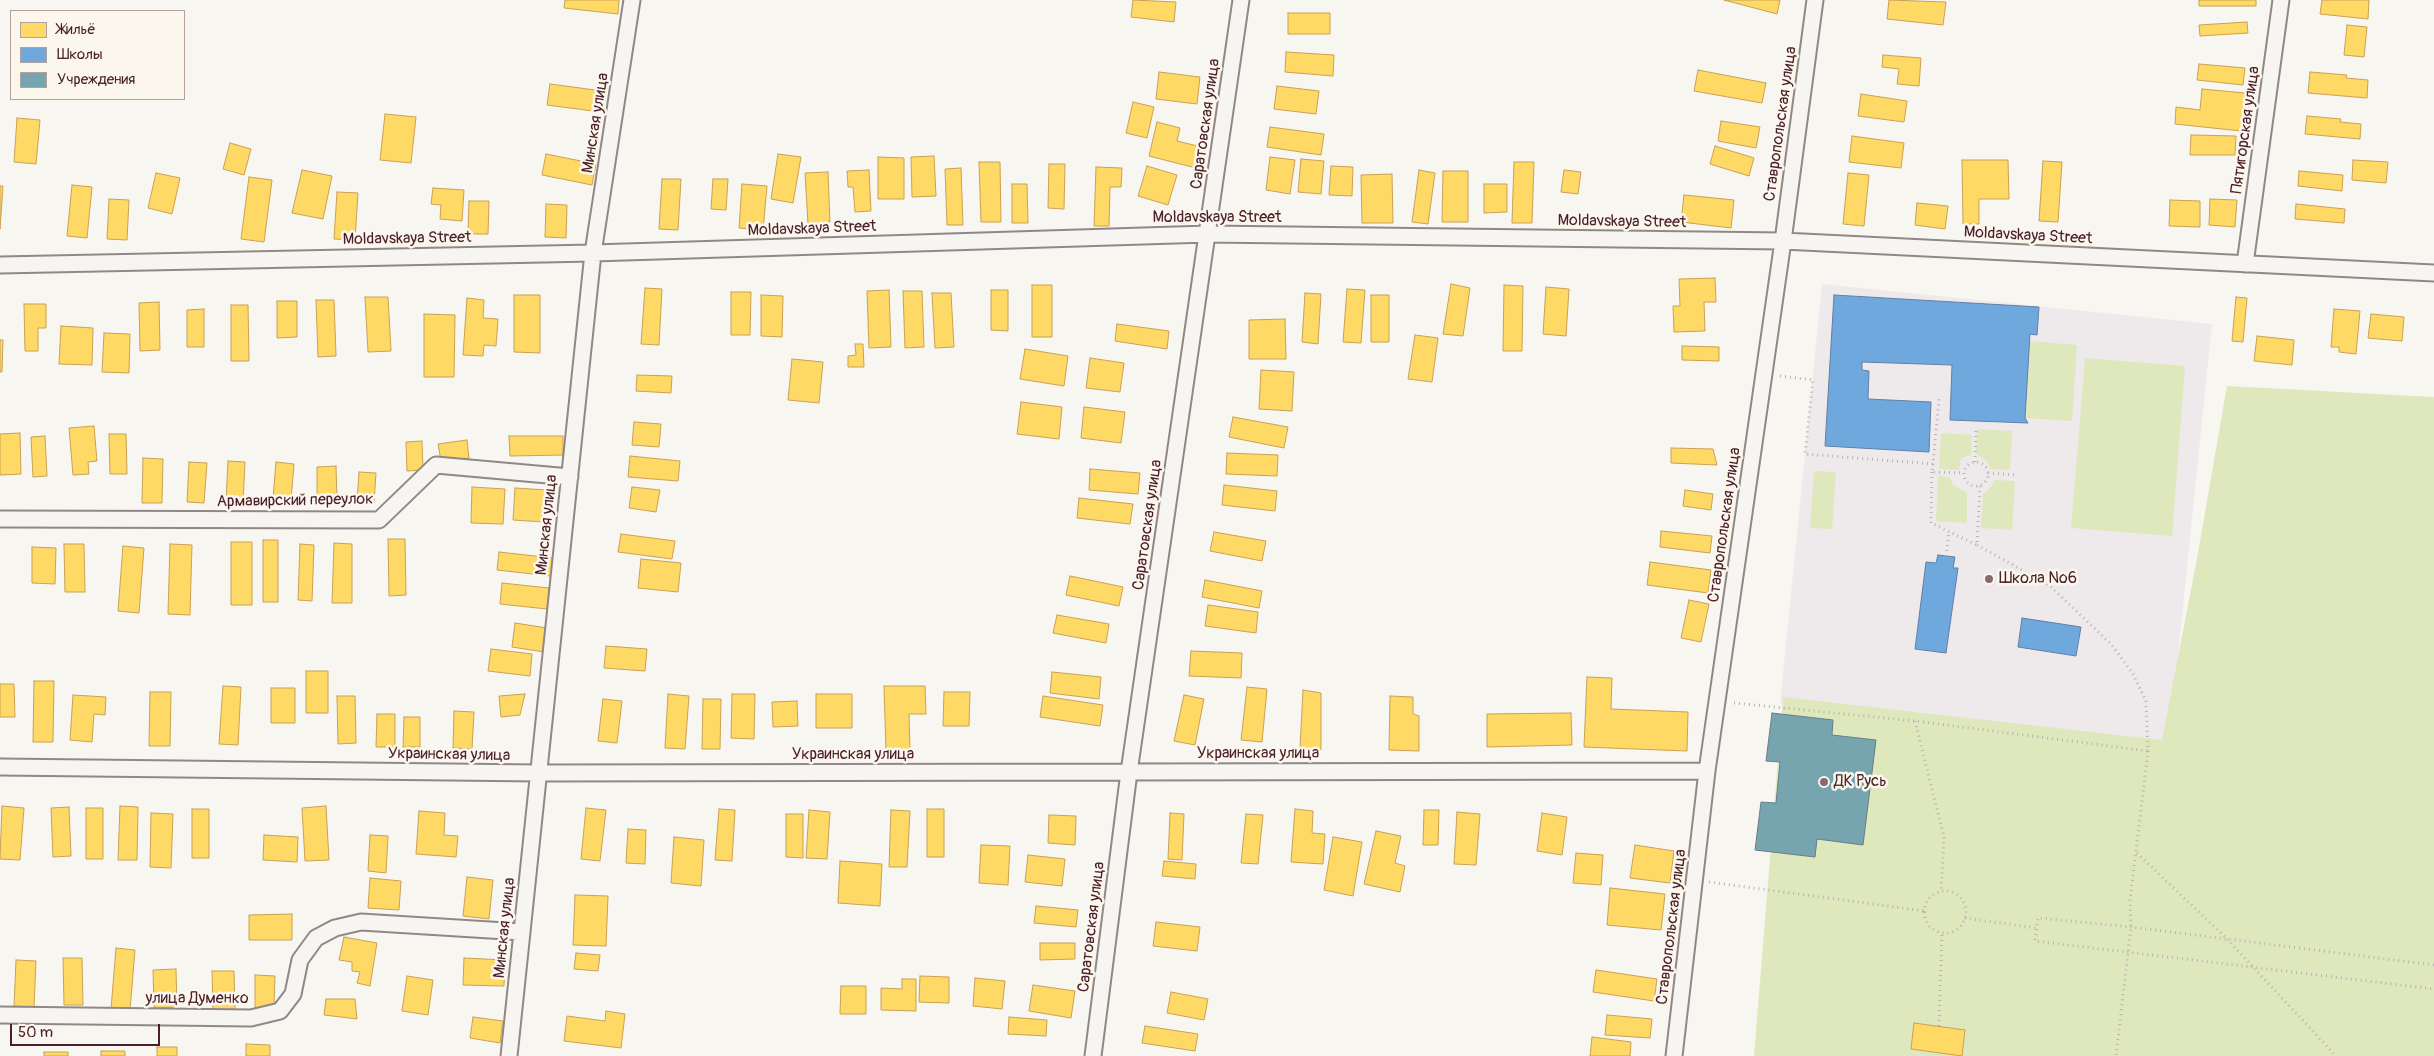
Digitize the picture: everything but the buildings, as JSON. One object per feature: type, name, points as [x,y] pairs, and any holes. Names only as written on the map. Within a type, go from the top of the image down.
[{"type":"street","name":"Минская улица","points":[[509,1056],[593,253],[632,0]]},
{"type":"street","name":"Саратовская улица","points":[[1093,1056],[1130,772],[1242,0]]},
{"type":"street","name":"Ставропольская улица","points":[[1674,1056],[1696,880],[1707,771],[1783,241],[1815,0]]},
{"type":"street","name":"Пятигорская улица","points":[[2245,264],[2281,0]]},
{"type":"street","name":"Moldavskaya Street","points":[[0,265],[593,253],[1208,234],[1783,241],[2434,273]]},
{"type":"street","name":"Армавирский переулок","points":[[0,519],[379,520],[436,465],[570,477]]},
{"type":"street","name":"Украинская улица","points":[[0,767],[539,773],[1707,771]]},
{"type":"street","name":"улица Думенко","points":[[0,1015],[251,1018],[280,1012],[293,994],[300,960],[316,938],[335,928],[361,922],[522,932]]},
{"type":"path","points":[[1764,374],[1813,380],[1805,454],[1933,464]]},
{"type":"path","points":[[1938,399],[1932,472],[1931,523],[1977,545],[2049,585],[2111,644],[2133,674],[2146,701],[2148,751],[2130,900],[2128,953],[2116,1056]]},
{"type":"path","points":[[1975,462],[1976,429]]},
{"type":"path","points":[[1975,462],[1983,464],[1988,474],[1985,482],[1980,485],[1970,484],[1965,478],[1964,473],[1969,464],[1975,462]]},
{"type":"path","points":[[1932,472],[1964,473]]},
{"type":"path","points":[[1988,474],[2018,475]]},
{"type":"path","points":[[1977,545],[1980,485]]},
{"type":"path","points":[[1946,556],[1949,532]]},
{"type":"path","points":[[1717,702],[1915,721],[2148,751]]},
{"type":"path","points":[[1915,721],[1944,837],[1941,892]]},
{"type":"path","points":[[2137,853],[2226,938],[2250,966],[2336,1056]]},
{"type":"path","points":[[1696,880],[1925,911]]},
{"type":"path","points":[[1941,892],[1953,892],[1963,900],[1966,912],[1963,924],[1954,931],[1942,932],[1936,930],[1928,922],[1925,911],[1931,896],[1941,892]]},
{"type":"path","points":[[1965,918],[2036,928]]},
{"type":"path","points":[[2434,964],[2226,938],[2038,918],[2036,928],[2035,942],[2434,989]]},
{"type":"path","points":[[1939,1026],[1942,932]]},
{"type":"shaded area","name":"Школа №6","points":[[1822,284],[2212,324],[2169,743],[1780,703]]},
{"type":"green space","points":[[2030,341],[2077,345],[2072,421],[2025,418]]},
{"type":"green space","points":[[2085,358],[2185,366],[2172,536],[2071,528]]},
{"type":"green space","points":[[2227,386],[2434,397],[2434,1056],[1754,1056],[1783,697],[2162,740],[2198,553]]},
{"type":"green space","points":[[1977,429],[2012,431],[2010,470],[1990,469],[1987,462],[1976,453]]},
{"type":"green space","points":[[1941,433],[1972,435],[1971,455],[1961,458],[1959,470],[1939,469]]},
{"type":"green space","points":[[1814,471],[1836,472],[1832,529],[1810,528]]},
{"type":"green space","points":[[1938,476],[1949,477],[1953,485],[1967,493],[1967,523],[1936,521]]},
{"type":"green space","points":[[1995,480],[2015,481],[2012,530],[1981,528],[1983,494],[1988,491]]},
{"type":"place","name":"Школа №6","points":[[1989,579]]},
{"type":"place","name":"ДК Русь","points":[[1824,782]]}]
